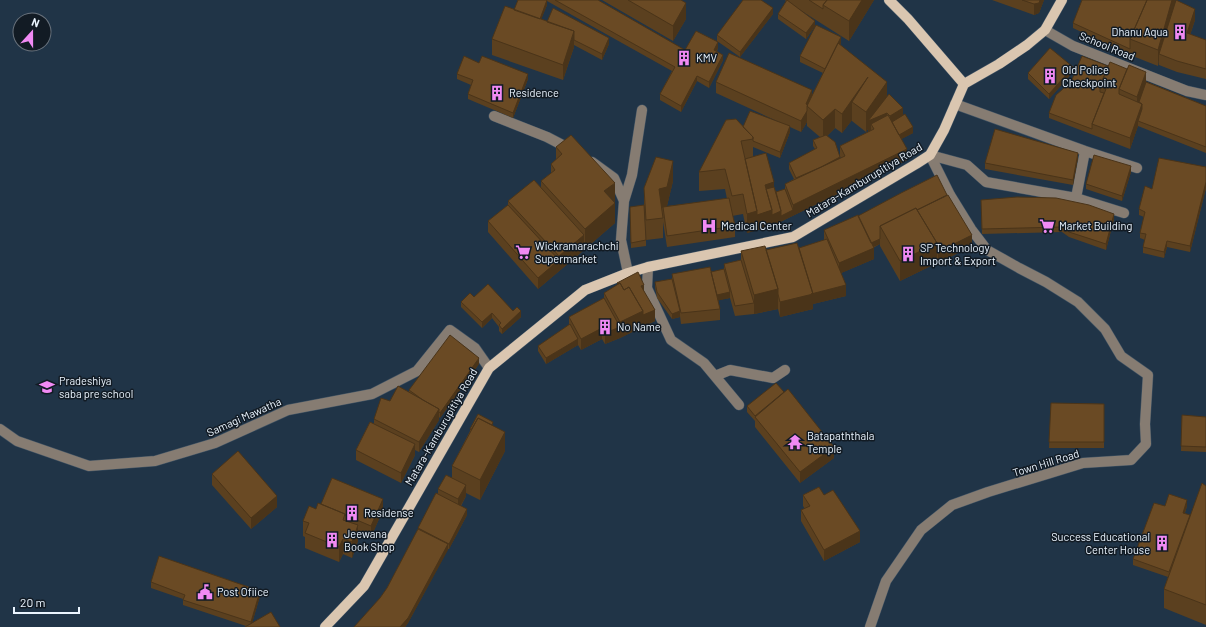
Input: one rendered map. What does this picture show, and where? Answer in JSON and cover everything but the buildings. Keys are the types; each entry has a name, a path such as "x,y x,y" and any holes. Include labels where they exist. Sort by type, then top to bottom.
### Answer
{"main road":[{"path":"889,0 964,84 1027,46 1045,30 1062,0"},
{"name":"Matara-Kamburupitiya Road","path":"325,627 364,586 489,368 585,290 628,273 648,267 794,236 916,164 930,155 944,130 964,84"}],"street":[{"name":"School Road","path":"1045,30 1073,46 1187,91 1206,95"},
{"path":"955,104 1085,151 1137,168"},
{"path":"628,273 621,240 624,201 632,175 642,110"},
{"path":"494,116 547,137 581,154 614,178 624,201"},
{"path":"1076,198 1085,151"},
{"path":"930,155 967,165 986,182 1076,198 1124,213"},
{"name":"Town Hill Road","path":"870,627 886,582 921,530 952,505 988,492 1083,463 1131,460 1146,444 1145,424 1148,375 1121,356 1105,329 1078,302 1046,282 987,250 950,195 930,155"},
{"path":"648,267 646,288 671,340 704,363 739,405"},
{"name":"Samagi Mawatha","path":"0,429 17,441 89,466 155,461 215,443 288,410 372,394 417,371 450,330 475,348 489,368"},
{"path":"715,376 730,370 773,378 785,370"}],"place":[{"name":"Dhanu Aqua","path":"1180,32"},
{"name":"KMV","path":"684,58"},
{"name":"Old Police Checkpoint","path":"1050,76"},
{"name":"Residence","path":"497,93"},
{"name":"Medical Center","path":"709,226"},
{"name":"Market Building","path":"1047,226"},
{"name":"Wickramarachchi Supermarket","path":"523,252"},
{"name":"SP Technology Import & Export","path":"908,254"},
{"name":"No Name","path":"605,327"},
{"name":"Pradeshiya saba pre school","path":"47,387"},
{"name":"Batapaththala Temple","path":"795,442"},
{"name":"Residense","path":"352,513"},
{"name":"Jeewana Book Shop","path":"332,540"},
{"name":"Success Educational Center House","path":"1162,543"},
{"name":"Post Ofiice","path":"205,592"}]}
